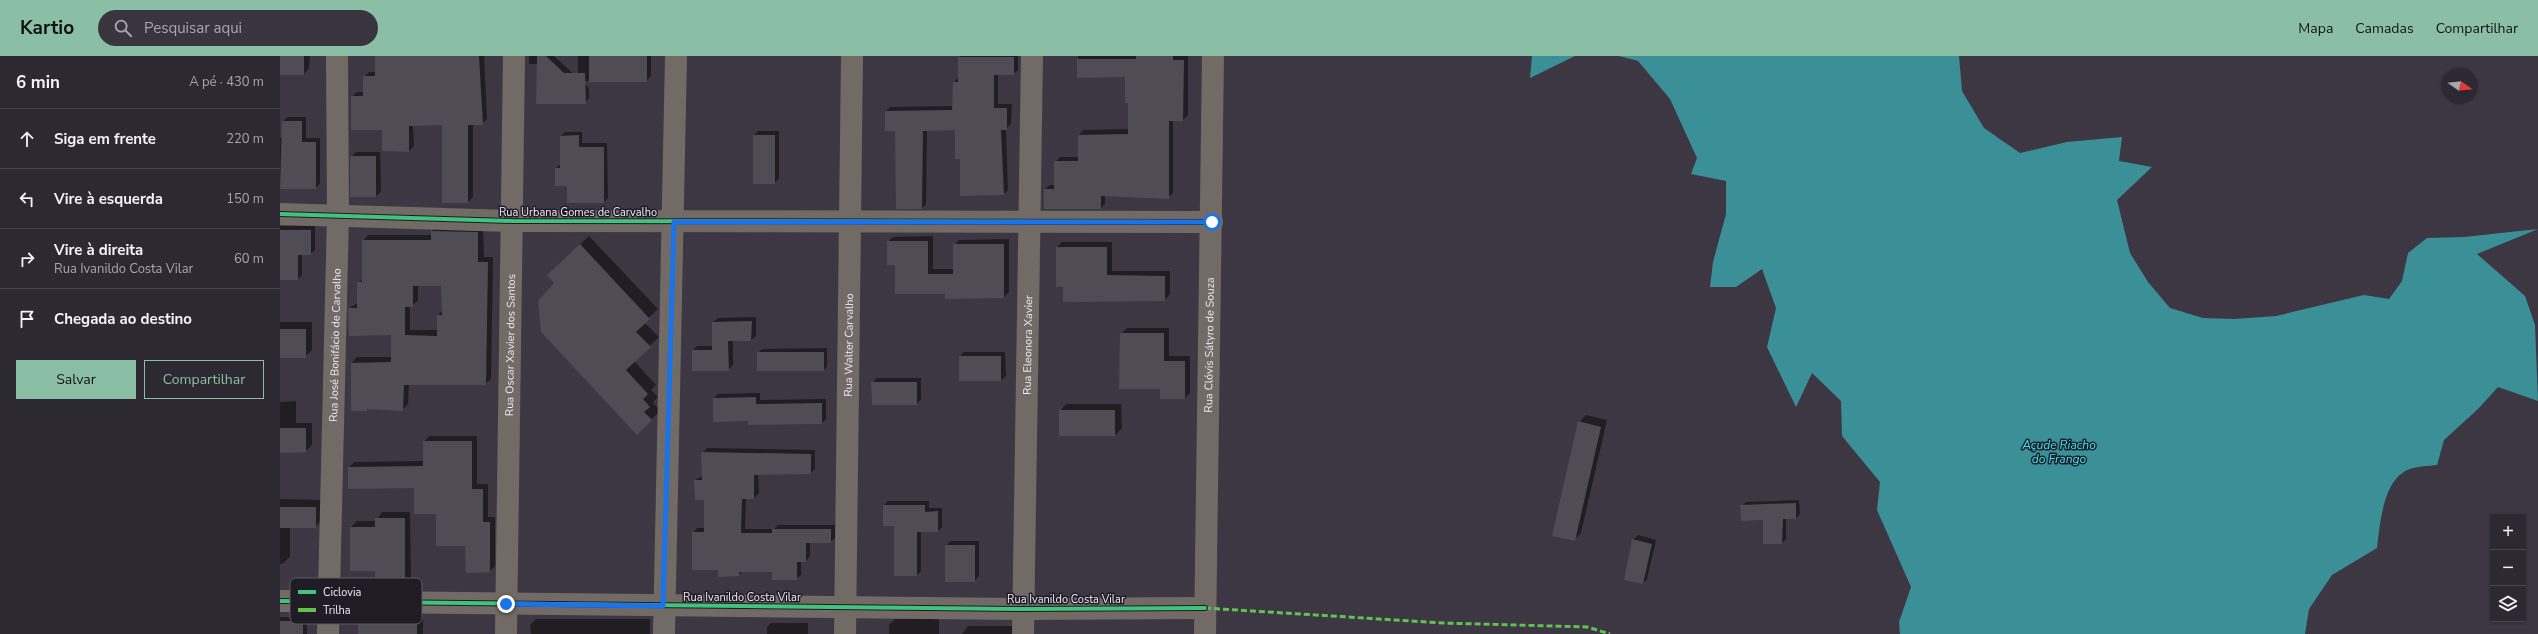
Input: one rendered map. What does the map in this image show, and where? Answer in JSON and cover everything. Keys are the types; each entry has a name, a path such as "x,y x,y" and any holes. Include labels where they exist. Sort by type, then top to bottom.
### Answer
{"street":[{"name":"Rua José Bonifácio de Carvalho","path":"329,578 338,215 337,56"},
{"name":"Rua Oscar Xavier dos Santos","path":"506,634 513,221 514,56"},
{"path":"664,634 663,606 674,222 676,56"},
{"name":"Rua Walter Carvalho","path":"845,634 852,56"},
{"name":"Rua Eleonora Xavier","path":"1023,634 1032,56"},
{"name":"Rua Clóvis Sátyro de Souza","path":"1205,634 1212,222 1213,56"},
{"name":"Rua Urbana Gomes de Carvalho","path":"280,214 513,221 674,222 850,220 1030,223 1212,222"},
{"name":"Rua Ivanildo Costa Vilar","path":"280,601 290,601"},
{"name":"Rua Ivanildo Costa Vilar","path":"422,602 1023,609 1205,608"}],"water":[{"path":"1532,56 1575,56 1530,78"},
{"name":"Açude Riacho do Frango","path":"1619,56 1959,56 1962,91 1984,128 2020,153 2067,142 2122,137 2119,161 2152,167 2117,200 2130,253 2148,282 2170,308 2203,318 2234,319 2276,316 2364,295 2389,299 2402,281 2408,253 2427,238 2464,237 2538,229 2477,254 2525,296 2535,325 2538,401 2498,387 2478,409 2444,440 2437,465 2413,468 2401,474 2388,492 2384,503 2377,548 2332,575 2309,609 2305,634 1900,634 1899,622 1911,587 1877,510 1880,482 1842,436 1841,401 1812,373 1796,407 1767,347 1776,308 1762,269 1736,287 1710,287 1713,262 1726,214 1726,181 1691,174 1697,158 1670,99 1638,61"}],"building":[{"path":"280,56 304,56 304,75 280,75"},
{"path":"375,56 479,56 483,125 468,125 468,203 442,203 442,125 409,126 409,152 382,151 382,130 351,130 351,96 363,96 363,76 375,76"},
{"path":"537,56 546,56 564,73 585,73 586,104 536,104"},
{"path":"589,56 647,56 647,82 589,82"},
{"path":"1136,56 1173,56 1173,60 1184,60 1183,121 1169,121 1169,199 1101,196 1101,209 1044,209 1044,189 1054,189 1054,161 1078,161 1078,135 1128,134 1128,103 1125,103 1125,77 1077,78 1077,59 1136,59"},
{"path":"958,57 1014,57 1014,75 994,75 994,108 1007,108 1007,130 1001,130 1004,195 960,196 960,159 955,159 955,130 923,131 922,209 896,209 895,131 885,131 885,111 952,110 953,82 958,82"},
{"path":"282,121 302,121 302,142 316,142 316,189 280,189"},
{"path":"579,135 579,147 604,147 604,203 567,203 567,186 555,186 555,168 560,168 560,136"},
{"path":"753,135 775,135 775,184 753,184"},
{"path":"350,156 376,156 376,197 350,197"},
{"path":"280,230 311,230 311,255 298,255 298,280 280,280"},
{"path":"431,231 478,232 478,262 488,262 486,385 404,385 403,411 367,409 367,411 351,411 351,363 391,362 391,335 349,336 348,308 357,308 357,282 362,282 362,240 431,240","holes":["413,286 441,286 442,315 437,315 437,336 405,335 405,307 413,307"]},
{"path":"887,241 928,241 928,274 953,274 953,244 1004,244 1004,298 945,299 945,294 895,294 895,265 887,265"},
{"path":"580,244 650,319 636,332 651,347 626,370 648,394 643,399 650,407 644,412 652,420 637,435 541,332 538,301 554,283 547,275"},
{"path":"1056,247 1107,247 1107,275 1165,276 1165,301 1063,302 1063,287 1056,287"},
{"path":"752,321 751,341 728,341 729,371 692,371 692,350 712,350 712,322"},
{"path":"280,329 306,329 306,358 280,358"},
{"path":"1120,333 1164,333 1164,361 1185,361 1185,399 1160,399 1160,389 1119,389"},
{"path":"757,352 824,352 824,371 757,371"},
{"path":"959,356 1001,356 1001,381 959,381"},
{"path":"871,382 917,382 917,405 872,405"},
{"path":"756,397 756,404 822,403 822,424 748,425 748,421 713,422 713,398"},
{"path":"1059,410 1115,410 1115,436 1059,436"},
{"path":"1578,421 1601,427 1575,541 1552,536"},
{"path":"280,428 306,428 306,452 280,453"},
{"path":"423,441 472,441 472,489 483,489 483,522 490,522 490,572 466,573 465,546 436,546 436,514 414,514 414,488 348,489 348,467 423,466"},
{"path":"701,452 811,454 811,474 754,475 754,499 742,499 741,533 772,533 772,529 831,529 831,543 806,543 806,562 797,562 797,580 772,580 772,572 739,572 739,576 718,577 718,570 692,570 692,532 704,532 704,500 695,500 694,480 702,480"},
{"path":"1796,503 1796,519 1783,519 1782,544 1763,544 1763,520 1741,521 1740,505"},
{"path":"883,505 925,505 925,512 938,511 938,532 917,532 917,576 894,576 894,526 883,526"},
{"path":"280,507 316,507 316,528 280,528"},
{"path":"375,518 405,518 405,578 375,578 375,571 350,571 350,527 375,527"},
{"path":"1632,539 1652,544 1643,584 1624,580"},
{"path":"945,545 975,545 975,582 945,582"},
{"path":"280,621 290,621 290,624 303,624 303,634 280,634"},
{"path":"358,624 417,624 417,634 358,634"}],"marked path":[{"path":"1205,608 1443,623 1587,627 1610,634"}],"cycle path":[{"path":"280,214 513,221 1212,222"},
{"path":"280,601 290,601"},
{"path":"422,603 1023,609 1205,608"}],"route":[{"path":"506,604 663,606 674,222 850,220 1030,223 1212,222"}]}
